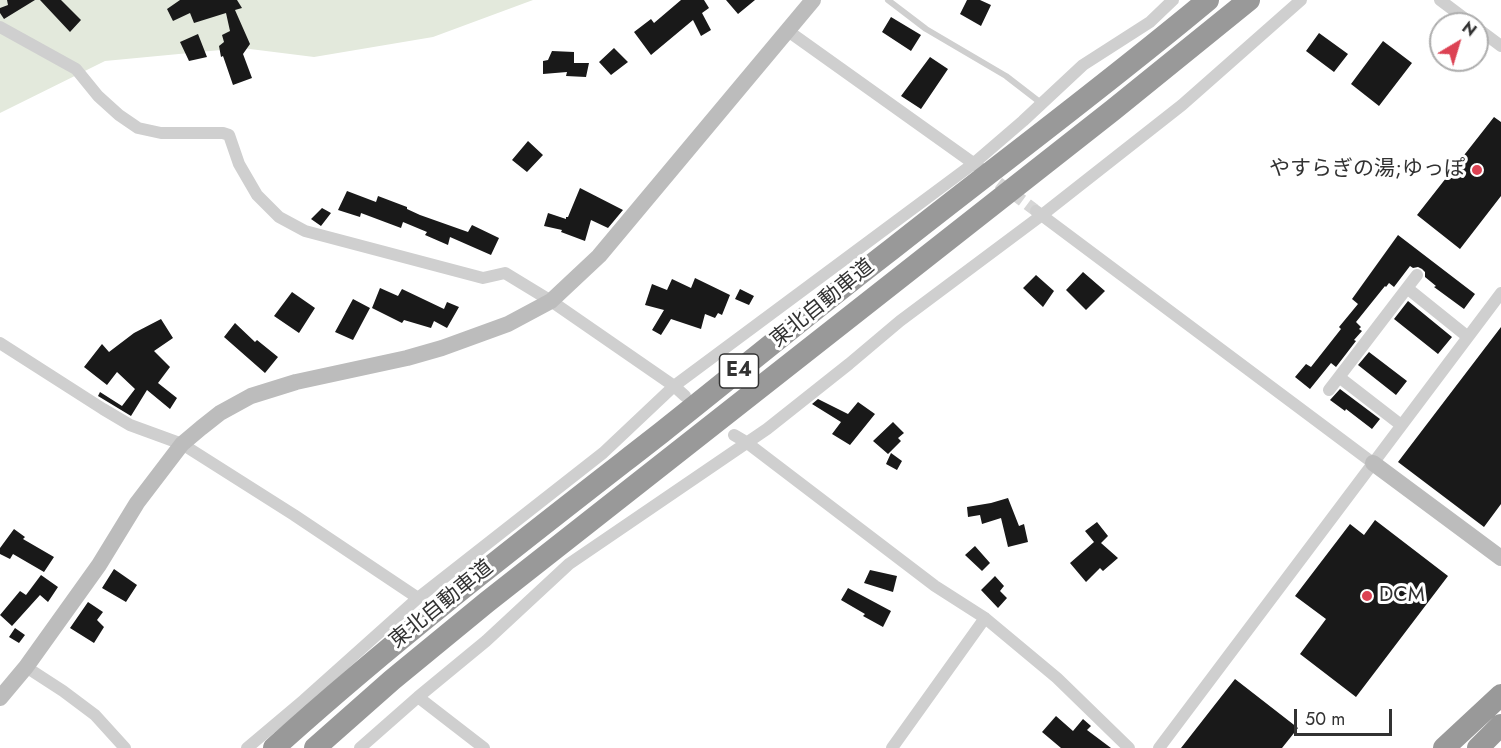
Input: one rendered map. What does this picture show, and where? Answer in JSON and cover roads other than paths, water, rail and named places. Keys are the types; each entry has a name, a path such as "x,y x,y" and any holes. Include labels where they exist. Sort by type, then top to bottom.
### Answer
{"highway":[{"name":"東北自動車道","path":"274,748 409,631 523,539 1156,44 1208,0"},
{"name":"東北自動車道","path":"315,748 392,680 487,602 1104,118 1249,0"},
{"path":"1444,748 1501,695"},
{"path":"1478,748 1501,725"}],"street":[{"path":"0,698 26,667 99,565 137,503 182,444 220,413 251,396 296,382 407,358 442,348 508,324 551,302 599,256 813,0"},
{"path":"247,748 418,598 603,453 674,386 977,167 1083,65 1150,22 1173,0"},
{"path":"360,748 486,641 569,564 767,429 1039,212 1182,105 1301,0"},
{"path":"1440,0 1456,12"},
{"path":"0,27 76,69 98,96 138,128 161,133 229,135 239,164 257,195 279,217 305,231 483,278 505,273 674,386 685,396"},
{"path":"788,31 977,167"},
{"path":"1039,212 1501,558"},
{"path":"1329,390 1417,275"},
{"path":"1407,288 1468,337"},
{"path":"1159,748 1501,293"},
{"path":"0,343 130,425 182,444 418,598"},
{"path":"1339,377 1401,425"},
{"path":"734,435 936,586 985,618 1057,678 1129,748"},
{"path":"892,748 985,618"},
{"path":"26,667 95,715 125,748"},
{"path":"418,697 484,748"}],"lane":[{"path":"888,0 926,29 1006,76 1041,103"}],"tunnel":[{"path":"984,172 1035,210"}],"place":[{"name":"やすらぎの湯;ゆっぽ","path":"1477,170"},
{"name":"DCM","path":"1367,596"}]}
